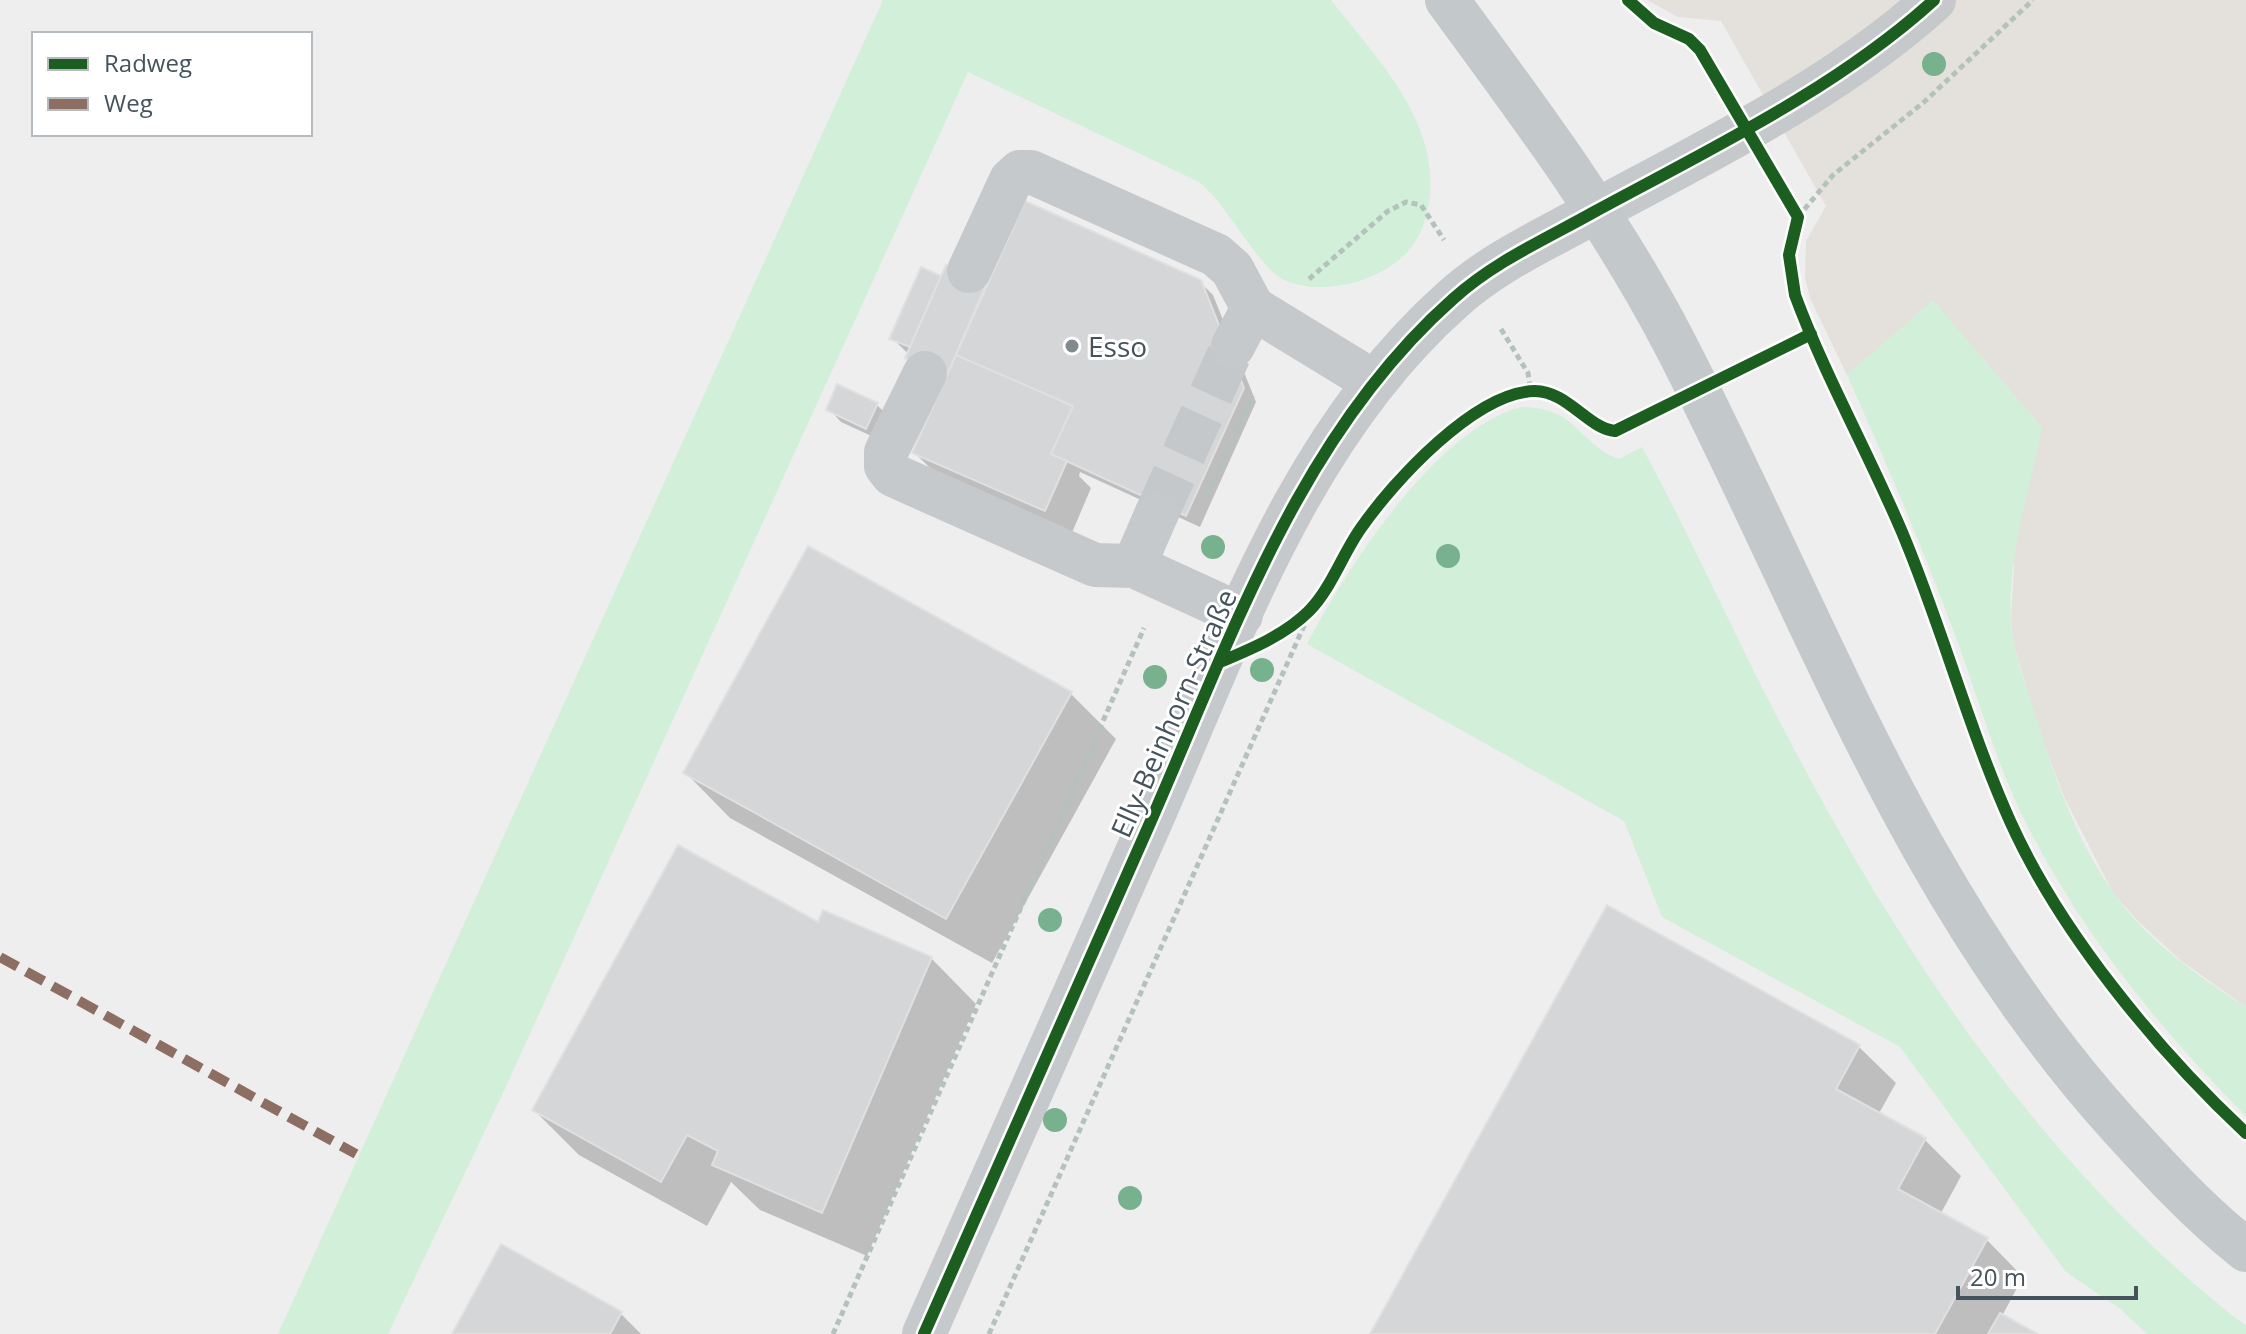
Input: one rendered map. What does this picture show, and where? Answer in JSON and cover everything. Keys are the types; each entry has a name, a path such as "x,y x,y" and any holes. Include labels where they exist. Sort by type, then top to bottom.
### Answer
{"main road":[{"path":"1447,0 1596,211 1674,343 1834,680 1947,893 2001,977 2063,1061 2183,1193 2246,1250"}],"street":[{"name":"Elly-Beinhorn-Straße","path":"924,1334 1241,615 1319,460 1374,382 1429,320 1472,282 1506,259 1842,70 1934,0"},
{"path":"969,271 1011,180 1020,172 1031,172 1216,255 1232,269 1243,327 1374,382"},
{"path":"925,373 886,452 888,470 1095,565 1134,566 1241,615"},
{"path":"1134,566 1156,515"}],"path":[{"path":"1798,217 1833,175 1924,102 2033,0"},
{"path":"989,1334 1318,598"},
{"path":"1220,662 1267,641 1311,610"}],"shaded area":[{"path":"1647,0 2246,0 2246,1007 2180,960 2113,893 2065,799 2043,742 2013,642 2014,567 1933,301 1847,375 1810,298 1805,278 1806,241 1826,206 1721,21 1678,17"}],"green space":[{"path":"883,0 1331,0 1388,72 1418,125 1427,153 1431,182 1421,231 1402,258 1363,280 1324,287 1286,281 1266,265 1199,182 968,72 503,1093 388,1334 278,1334"},
{"path":"1933,300 2042,427 2012,572 2011,620 2020,667 2058,783 2077,829 2113,892 2141,926 2174,956 2246,1007 2246,1116 2185,1051 2127,982 2075,908 2030,831 1997,756 1927,563 1847,375"},
{"path":"1521,407 1555,413 1594,445 1619,459 1642,447 1765,693 1828,811 1927,974 1982,1052 2041,1127 2105,1199 2173,1265 2246,1326 2246,1334 2147,1334 2119,1308 2066,1272 1900,1047 1662,917 1624,821 1307,644 1345,578 1426,472 1457,443 1489,421"}],"building":[{"path":"1025,201 1201,280 1244,388 1186,516 1051,454 1073,406 956,355"},
{"path":"946,265 986,285 946,377 905,358"},
{"path":"921,267 941,276 910,347 889,339"},
{"path":"956,355 1073,406 1051,454 1067,461 1045,511 912,453"},
{"path":"837,384 878,403 866,429 826,410"},
{"path":"808,546 1072,692 946,919 683,773"},
{"path":"678,845 818,922 823,910 932,957 822,1213 712,1165 718,1151 687,1135 661,1182 532,1110"},
{"path":"1607,905 1860,1045 1836,1089 1926,1138 1898,1189 1988,1238 1935,1334 1370,1334"},
{"path":"501,1244 622,1312 610,1334 452,1334"},
{"path":"2000,1313 2038,1334 1988,1334"}],"tunnel":[{"path":"1156,515 1233,346"}],"marked path":[{"path":"0,957 356,1154"}],"cycle path":[{"path":"1628,0 1654,23 1689,39 1700,50 1798,217 1789,255 1795,295 1902,532 1995,785 2031,863 2055,905 2113,988 2179,1065 2246,1133"},
{"path":"924,1334 1241,612 1311,476 1352,412 1399,353 1469,285 1539,241 1727,141 1814,90 1856,62 1934,0"},
{"path":"1220,662 1300,620 1324,592 1361,528 1393,487 1438,443 1487,406 1512,395 1535,391 1547,393 1568,403 1596,424 1615,431 1811,334"}],"place":[{"name":"Esso","path":"1072,346"}]}
